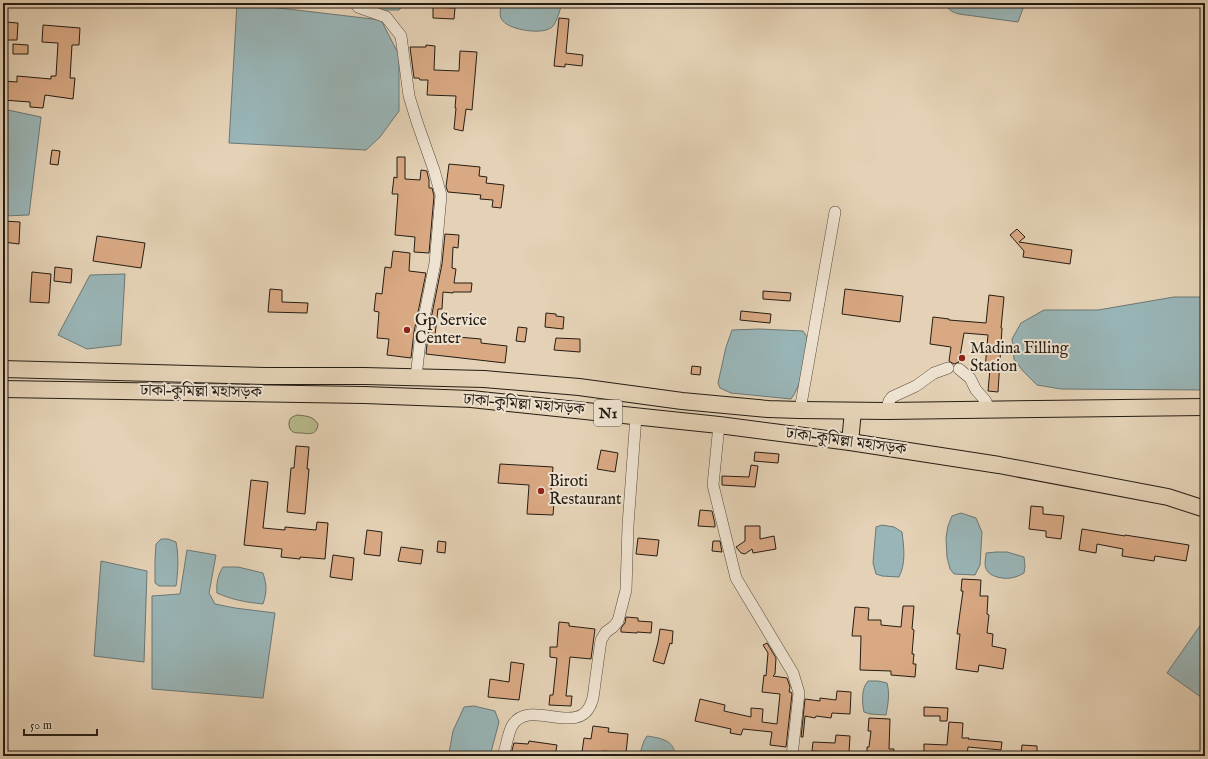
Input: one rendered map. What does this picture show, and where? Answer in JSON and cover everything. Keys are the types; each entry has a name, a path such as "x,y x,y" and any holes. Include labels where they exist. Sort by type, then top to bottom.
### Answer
{"highway":[{"name":"ঢাকা–কুমিল্লা মহাসড়ক","path":"3,369 266,376 364,376 484,379 571,386 768,409 886,411 1205,407"},
{"path":"266,376 267,393"},
{"name":"ঢাকা–কুমিল্লা মহাসড়ক","path":"3,389 364,395 471,399 719,425 850,442 999,465 1168,497 1205,509"},
{"path":"850,442 853,411"}],"street":[{"path":"355,3 358,7 386,17 401,36 409,96 441,195 435,263 421,334 416,377"},
{"path":"800,410 835,212"},
{"path":"886,411 892,397 916,386 934,373 953,369 970,378 976,390 985,400 990,410"},
{"path":"503,756 512,726 521,717 533,714 565,719 577,718 586,711 592,702 601,640 606,632 618,621 626,590 628,525 636,416"},
{"path":"719,425 714,485 736,578 793,673 799,693 792,756"}],"green space":[{"path":"297,415 314,419 318,424 315,432 297,433 291,431 289,421 292,417"}],"water":[{"path":"237,3 381,20 399,55 399,111 380,137 366,150 229,143"},
{"path":"363,3 406,3 399,10 381,10"},
{"path":"501,3 562,3 553,26 543,31 528,31 513,27 501,19"},
{"path":"945,3 1025,3 1018,22 959,14 950,10"},
{"path":"3,109 41,117 29,215 3,216"},
{"path":"125,274 121,345 87,349 58,335 90,275"},
{"path":"1174,297 1205,297 1205,390 1061,389 1037,385 1023,371 1014,359 1012,339 1021,323 1044,310 1098,310"},
{"path":"759,329 803,331 807,337 801,378 791,399 731,393 720,388 718,383 726,347 732,330"},
{"path":"961,513 976,518 982,532 980,565 975,575 954,574 950,569 947,557 946,538 948,526 952,516"},
{"path":"882,525 894,527 902,532 904,561 899,577 882,576 876,574 873,563 876,527"},
{"path":"161,539 168,539 176,542 178,564 176,586 159,586 155,583 156,544"},
{"path":"187,550 216,555 209,593 215,604 275,613 263,698 152,689 152,596 180,594"},
{"path":"1007,552 1024,557 1024,573 1015,577 999,578 988,572 985,567 986,553"},
{"path":"101,561 147,571 144,662 94,656"},
{"path":"223,567 238,567 263,573 266,588 263,604 239,600 217,593 218,579"},
{"path":"1204,620 1205,621 1205,700 1167,673"},
{"path":"868,681 887,683 889,695 886,715 864,712 863,692"},
{"path":"474,706 495,711 499,722 490,756 455,756 449,753 453,731 464,707"},
{"path":"647,736 662,739 670,743 675,756 639,756"}],"building":[{"path":"433,7 455,8 454,19 433,18"},
{"path":"559,18 569,19 566,53 583,55 582,66 565,64 565,67 554,66"},
{"path":"6,22 18,23 17,40 5,40"},
{"path":"43,25 80,28 79,45 72,45 70,78 75,78 73,99 45,95 43,108 30,107 30,102 3,100 3,81 17,82 17,76 51,79 51,76 56,76 58,43 42,42"},
{"path":"13,44 28,45 28,54 13,54"},
{"path":"426,45 435,46 434,70 459,71 460,51 477,52 472,110 466,109 463,131 454,129 456,96 427,95 428,80 414,78 410,47 426,47"},
{"path":"52,150 60,151 58,165 50,164"},
{"path":"397,157 405,157 405,179 420,180 421,170 427,171 429,188 432,188 434,196 429,253 414,252 415,237 395,235 398,194 392,194 394,177 397,178"},
{"path":"449,164 480,167 479,176 487,177 486,183 504,185 501,208 492,207 493,200 480,199 481,195 448,192 446,187"},
{"path":"4,221 20,222 19,244 3,242"},
{"path":"1017,229 1025,237 1019,242 1072,250 1070,264 1023,257 1024,251 1010,235"},
{"path":"445,234 459,235 458,248 453,247 452,268 456,269 454,283 472,283 471,292 443,292 442,309 438,309 435,335 481,339 481,343 507,346 505,363 426,354 428,334 442,264"},
{"path":"97,236 145,243 141,268 93,261"},
{"path":"393,251 410,253 409,271 426,273 414,332 411,358 387,355 389,339 377,338 379,312 374,311 376,293 382,294 385,267 391,268"},
{"path":"55,267 72,269 71,283 54,281"},
{"path":"32,272 51,274 49,303 30,302"},
{"path":"270,289 282,290 282,302 308,303 307,313 268,312"},
{"path":"845,289 903,296 900,322 842,314"},
{"path":"763,291 791,293 790,301 763,299"},
{"path":"989,295 1004,297 998,392 988,391 990,369 985,369 988,335 964,333 959,362 954,364 949,361 951,347 930,344 933,317 986,323"},
{"path":"741,311 771,314 770,323 740,320"},
{"path":"546,313 564,317 563,329 545,327"},
{"path":"518,327 527,328 525,342 516,341"},
{"path":"556,338 580,339 580,352 554,350"},
{"path":"692,366 701,367 700,375 691,374"},
{"path":"296,446 309,447 307,469 309,469 305,514 287,512 291,468 294,468"},
{"path":"601,450 618,453 615,472 597,469"},
{"path":"755,452 779,454 778,463 754,461"},
{"path":"500,464 553,467 550,503 554,503 553,515 527,514 529,485 498,483"},
{"path":"751,465 758,466 755,487 722,485 722,476 749,477"},
{"path":"251,480 268,482 263,528 285,530 285,527 316,530 317,522 328,523 325,559 281,557 282,549 244,545"},
{"path":"1031,506 1043,507 1043,514 1064,516 1061,539 1046,537 1046,531 1029,529"},
{"path":"700,510 712,511 715,527 698,526"},
{"path":"745,526 760,526 760,539 774,536 776,549 753,553 752,549 745,554 741,553 736,547 745,541"},
{"path":"1082,529 1189,545 1186,561 1155,556 1154,561 1122,556 1123,549 1097,544 1096,553 1079,550"},
{"path":"367,530 382,532 380,556 364,554"},
{"path":"638,538 659,540 657,556 636,554"},
{"path":"438,541 446,542 445,553 437,552"},
{"path":"713,541 720,541 722,552 712,551"},
{"path":"401,547 423,550 421,564 398,561"},
{"path":"333,555 354,558 352,580 330,577"},
{"path":"962,579 981,580 980,596 988,596 987,614 989,615 987,633 993,634 992,646 1006,649 1003,669 979,665 978,672 956,669 960,634 957,634 963,591 961,591"},
{"path":"903,606 914,606 912,654 914,654 913,664 916,664 915,677 891,675 891,671 860,670 861,636 852,636 855,607 869,608 868,620 881,620 881,625 901,627"},
{"path":"626,617 638,618 638,621 652,622 651,633 621,632 621,628 625,623"},
{"path":"559,622 569,623 569,626 595,629 591,659 570,657 566,696 572,696 571,706 549,705 550,695 553,695 557,658 550,657 550,647 557,647"},
{"path":"660,629 673,631 672,644 670,643 664,664 653,661"},
{"path":"767,643 776,658 775,674 773,676 787,678 790,687 789,692 792,694 786,747 770,745 772,732 743,729 741,735 730,733 731,729 695,721 700,699 725,705 724,711 751,717 751,708 763,709 762,722 777,724 780,694 762,692 764,675 766,676 768,653 763,645"},
{"path":"511,662 524,664 519,700 488,697 490,679 509,682"},
{"path":"837,691 851,692 850,714 832,713 831,718 816,716 815,718 805,716 803,737 801,737 805,699 820,701 820,698 836,700"},
{"path":"924,707 948,708 947,721 940,721 940,716 924,716"},
{"path":"869,718 890,719 889,749 894,749 893,756 867,754 871,731 868,731"},
{"path":"949,722 963,723 962,738 1002,742 1001,750 968,747 967,756 924,754 924,744 947,745"},
{"path":"593,726 609,728 608,732 628,734 626,753 603,751 602,754 582,752 584,738 591,739"},
{"path":"836,735 850,736 849,753 812,751 813,742 835,743"},
{"path":"529,741 557,745 555,756 527,756 511,754 514,743 528,744"},
{"path":"1022,745 1037,746 1037,756 1021,756"}],"place":[{"name":"Gp Service Center","path":"407,330"},
{"name":"Madina Filling Station","path":"962,358"},
{"name":"Biroti Restaurant","path":"541,491"}]}
